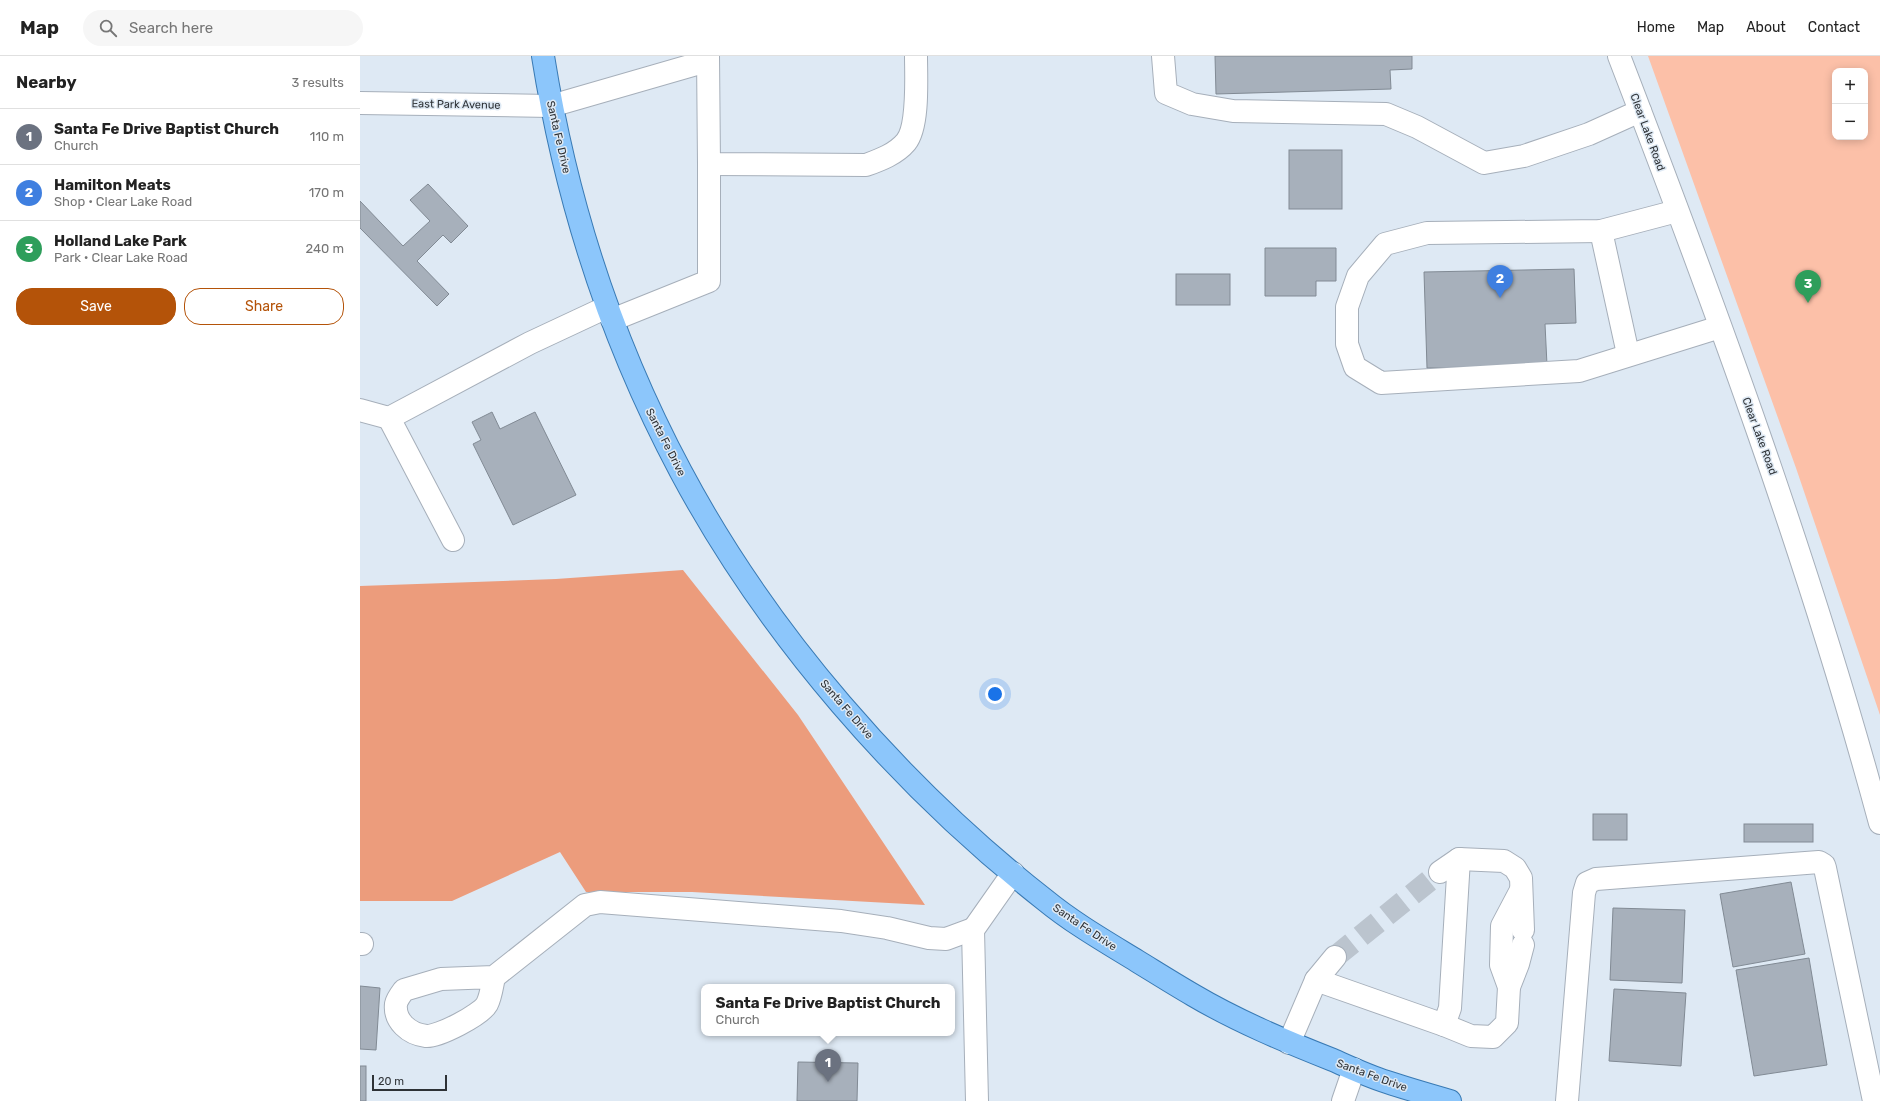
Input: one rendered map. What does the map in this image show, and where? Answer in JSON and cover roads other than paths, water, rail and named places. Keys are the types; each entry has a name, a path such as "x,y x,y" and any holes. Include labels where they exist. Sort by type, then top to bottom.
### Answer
{"main road":[{"name":"Santa Fe Drive","path":"543,56 551,106 576,207 610,313 646,400 681,473 723,544 763,603 833,696 964,831 1047,902 1127,955 1194,996 1289,1042 1385,1082 1450,1101"}],"street":[{"path":"709,164 866,165 886,158 907,141 916,116 916,56"},
{"path":"1163,56 1166,93 1192,104 1233,111 1386,114 1417,127 1484,162 1524,156 1589,134 1640,111"},
{"name":"Clear Lake Road","path":"1619,56 1774,475 1863,760 1880,823"},
{"name":"East Park Avenue","path":"360,103 551,106 707,59"},
{"path":"360,410 389,418 530,343 610,313 709,281 707,59"},
{"path":"1677,211 1601,231 1427,233 1385,244 1358,276 1347,307 1347,344 1355,367 1381,382 1579,371 1628,354 1720,327"},
{"path":"1601,231 1628,354"},
{"path":"389,418 453,540"},
{"path":"1444,1025 1450,1008 1459,859"},
{"path":"1316,980 1471,1036 1493,1037 1507,1023 1509,987 1518,964 1523,937 1521,878 1515,868 1504,861 1459,859 1440,872"},
{"path":"1567,1101 1584,893 1587,883 1596,879 1821,863 1825,868 1874,1076 1874,1101"},
{"path":"494,977 586,905 600,902 841,921 887,928 930,938 946,939 973,929 1013,874"},
{"path":"1509,987 1501,965 1502,926 1521,890"},
{"path":"973,929 977,1101"},
{"path":"1289,1042 1316,980 1335,957"},
{"path":"1343,1101 1354,1069"}],"tunnel":[{"path":"1335,957 1440,872"}],"place":[{"name":"Hamilton Meats","path":"1500,298"},
{"name":"Holland Lake Park","path":"1808,303"},
{"name":"Santa Fe Drive Baptist Church","path":"828,1082"}]}
